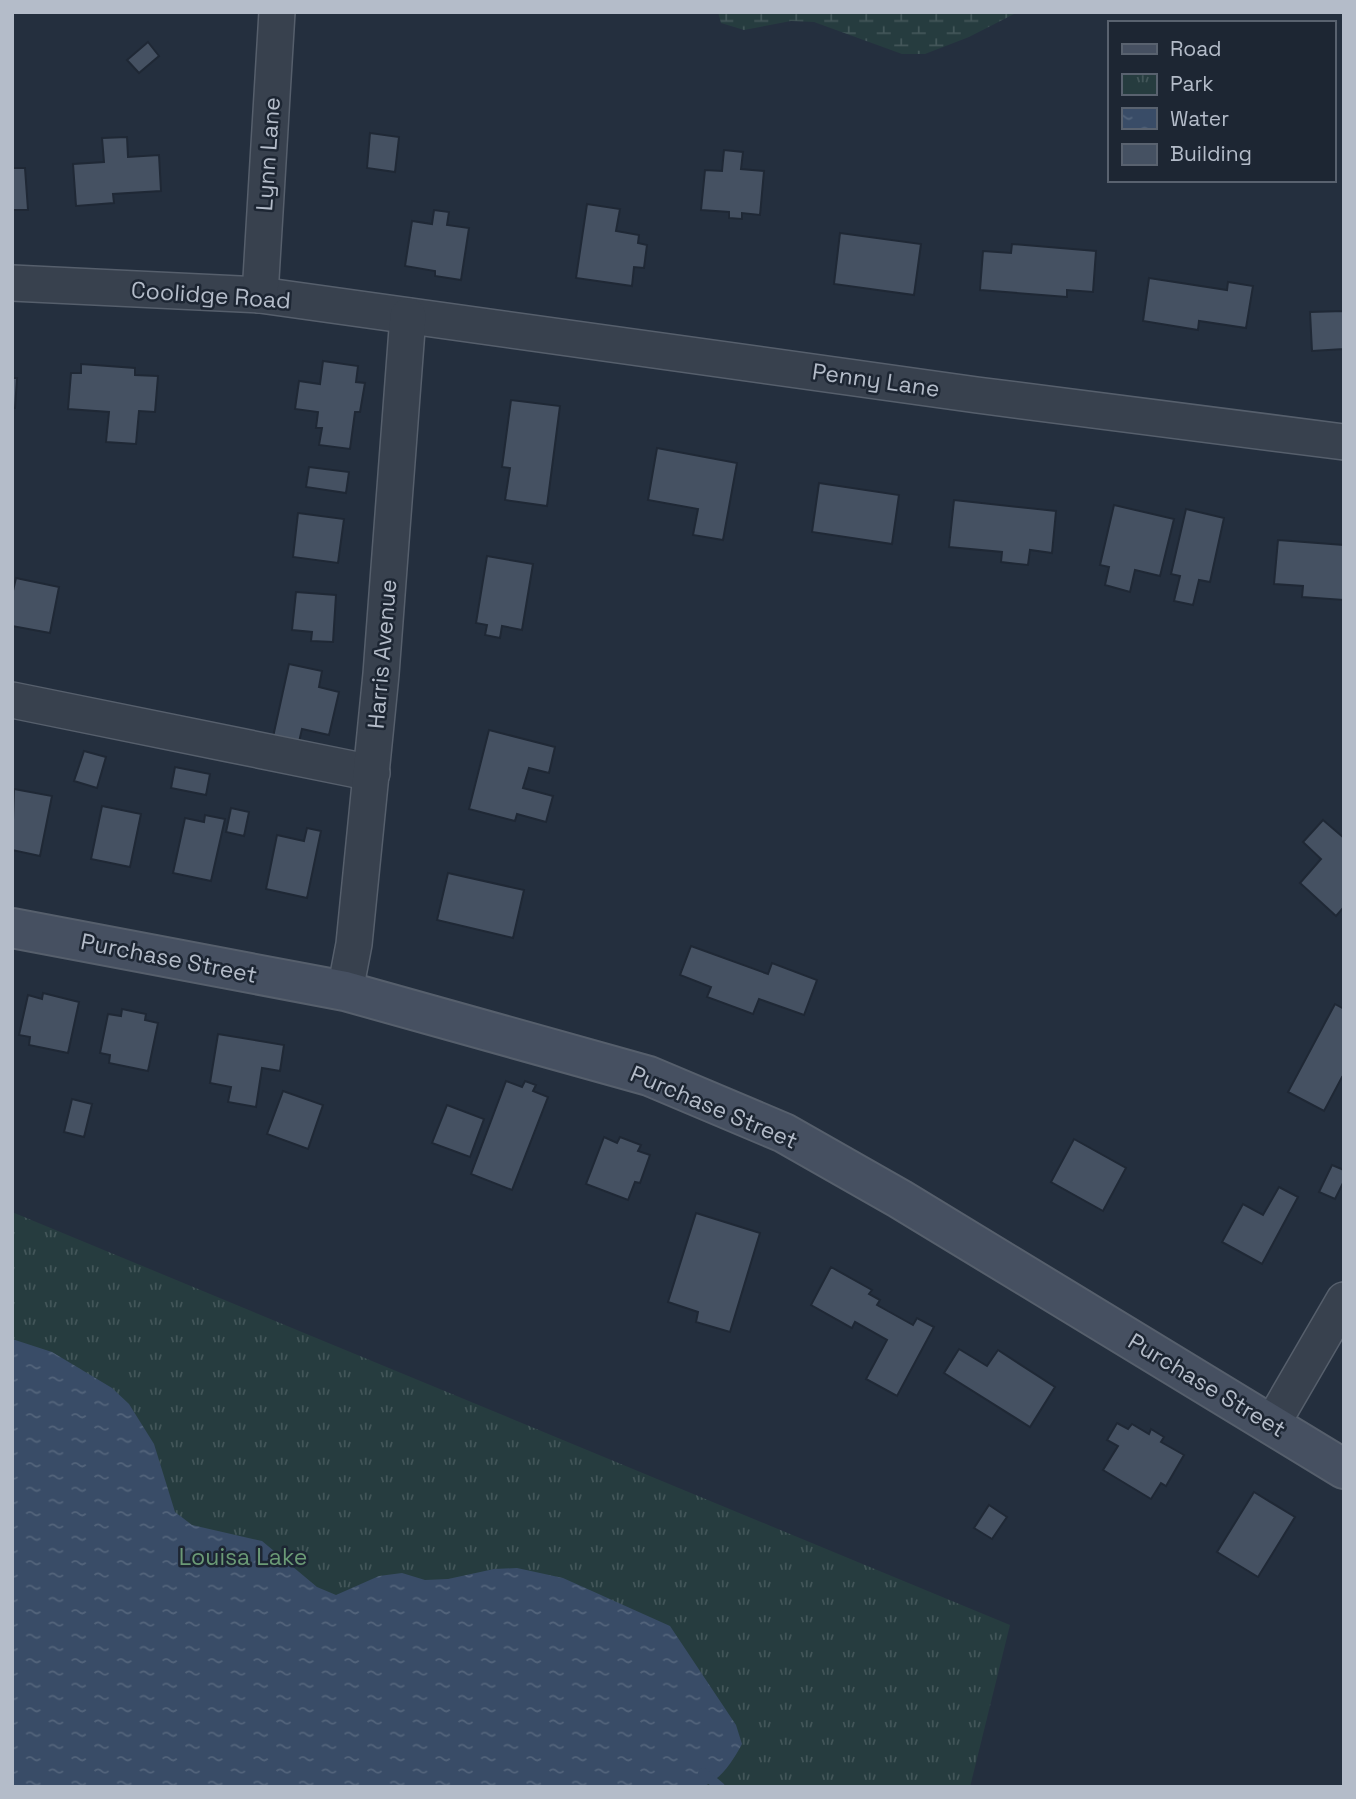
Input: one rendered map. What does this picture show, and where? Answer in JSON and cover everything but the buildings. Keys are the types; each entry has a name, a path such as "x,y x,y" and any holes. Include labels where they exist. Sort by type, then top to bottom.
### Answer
{"main road":[{"name":"Purchase Street","path":"12,928 345,991 649,1076 784,1133 900,1199 1344,1469"}],"street":[{"name":"Lynn Lane","path":"260,295 277,12"},
{"name":"Coolidge Road","path":"12,283 260,295 408,316"},
{"name":"Penny Lane","path":"408,316 977,395 1344,442"},
{"name":"Harris Avenue","path":"345,991 354,944 372,773 408,316"},
{"path":"12,700 372,773"},
{"path":"1272,1424 1344,1300"}],"green space":[{"path":"718,12 1018,12 969,37 925,54 902,54 814,22 791,21 744,30 721,23"},
{"name":"Louisa Lake","path":"12,1212 1010,1625 970,1787 12,1787"}],"water":[{"name":"Louisa Lake","path":"12,1339 52,1352 112,1388 129,1404 154,1444 175,1512 192,1525 262,1541 317,1587 336,1595 379,1576 402,1573 425,1580 448,1579 494,1569 517,1568 563,1578 670,1626 736,1725 742,1744 721,1775 702,1787 12,1787"}],"waterway":[{"path":"703,1773 720,1787"}]}
